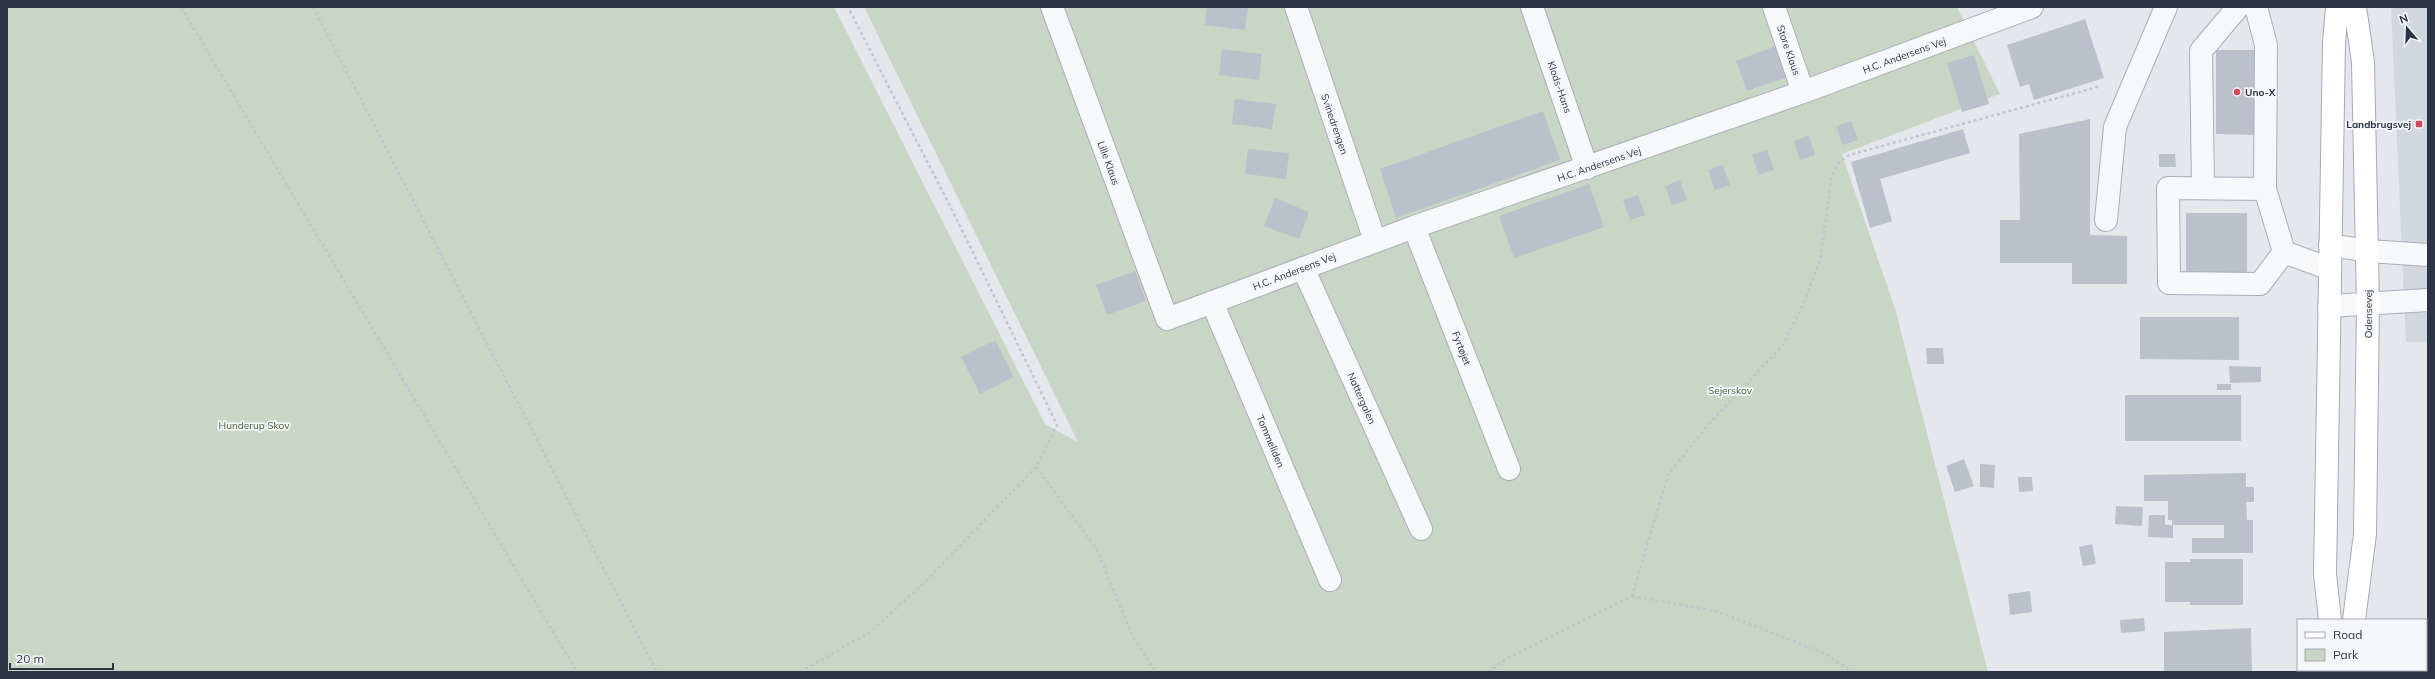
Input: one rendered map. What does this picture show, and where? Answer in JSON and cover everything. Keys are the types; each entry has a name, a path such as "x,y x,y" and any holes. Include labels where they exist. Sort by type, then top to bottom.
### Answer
{"main road":[{"path":"2330,619 2325,574 2334,43 2337,7"},
{"name":"Odensevej","path":"2354,619 2365,534 2368,304 2363,62 2355,7"}],"street":[{"name":"Lille Klaus","path":"1052,7 1166,319"},
{"name":"Svinedrengen","path":"1296,7 1375,241"},
{"name":"Klods-Hans","path":"1532,7 1587,168"},
{"name":"Store Klaus","path":"1774,7 1803,92"},
{"name":"H.C. Andersens Vej","path":"1166,319 1375,241 1803,92 2032,7"},
{"path":"2106,220 2115,127 2166,7"},
{"path":"2203,188 2201,51 2238,7"},
{"path":"2256,7 2266,45 2265,189 2284,252"},
{"path":"2265,189 2168,188 2169,283 2260,284 2284,252"},
{"name":"Fyrtøjet","path":"1414,227 1509,469"},
{"path":"2330,245 2368,251 2428,255"},
{"path":"2284,252 2330,269"},
{"name":"Nattergalen","path":"1303,268 1421,529"},
{"path":"2329,306 2428,300"},
{"name":"Tommeliden","path":"1212,302 1330,580"}],"path":[{"path":"181,7 577,672"},
{"path":"313,7 657,672"},
{"path":"800,672 870,632 926,582 1036,467 1057,425 957,220 848,7"},
{"path":"1632,596 1668,475 1708,426 1783,345 1804,303 1820,260 1832,175 1838,163 1849,155 2103,86"},
{"path":"1036,467 1096,548 1133,637 1156,672"},
{"path":"1488,672 1506,659 1632,596 1716,611 1826,654 1852,672"}],"shaded area":[{"path":"2391,7 2428,7 2428,342 2406,342"}],"green space":[{"path":"7,7 834,7 1045,424 1078,442 864,7 1957,7 2000,94 1842,154 1896,312 1988,672 7,672"}],"building":[{"path":"1207,7 1248,7 1245,30 1205,25"},
{"path":"2085,19 2104,78 2034,100 2029,84 2020,87 2007,45"},
{"path":"1776,46 1787,77 1747,91 1736,61"},
{"path":"1222,49 1262,54 1259,80 1219,75"},
{"name":"Uno-X","path":"2216,50 2259,50 2259,135 2216,134"},
{"path":"1974,55 1989,104 1962,112 1947,63"},
{"path":"1235,99 1276,104 1272,129 1232,124"},
{"path":"1543,111 1560,160 1396,218 1380,169"},
{"path":"2090,119 2090,235 2127,236 2127,284 2072,284 2072,263 2000,263 2000,220 2020,220 2019,134"},
{"path":"1851,121 1858,140 1843,145 1836,126"},
{"path":"1963,129 1970,153 1880,179 1892,221 1870,228 1851,162"},
{"path":"1809,135 1815,155 1800,160 1794,141"},
{"path":"1248,149 1289,153 1286,179 1245,174"},
{"path":"1767,150 1774,170 1759,175 1752,155"},
{"path":"2159,154 2175,154 2176,167 2159,167"},
{"path":"1723,165 1730,185 1715,190 1708,170"},
{"path":"1680,180 1687,200 1672,205 1665,186"},
{"path":"1589,184 1604,227 1514,258 1499,216"},
{"path":"1638,195 1645,215 1630,220 1623,200"},
{"path":"1275,198 1309,212 1299,239 1264,226"},
{"path":"2186,213 2247,213 2247,275 2186,275"},
{"path":"1135,271 1146,301 1107,315 1096,285"},
{"path":"2140,317 2239,317 2239,360 2140,359"},
{"path":"995,340 1014,377 980,394 961,357"},
{"path":"1926,348 1943,348 1944,364 1927,364"},
{"path":"2229,366 2261,367 2261,382 2230,383"},
{"path":"2217,384 2231,384 2231,390 2217,390"},
{"path":"2125,395 2241,395 2241,441 2125,441"},
{"path":"1964,459 1974,486 1955,492 1946,466"},
{"path":"1980,464 1995,465 1994,488 1980,487"},
{"path":"2246,473 2246,487 2254,487 2254,502 2246,502 2247,520 2253,520 2253,553 2192,553 2192,538 2224,538 2224,525 2173,525 2173,538 2148,537 2149,515 2165,515 2165,525 2172,525 2172,520 2168,520 2168,501 2144,501 2144,475"},
{"path":"2018,477 2032,477 2033,491 2019,492"},
{"path":"2116,506 2143,507 2142,526 2115,524"},
{"path":"2092,544 2096,564 2083,566 2079,547"},
{"path":"2190,559 2243,559 2243,605 2190,605 2190,602 2165,602 2165,562 2190,562"},
{"path":"2030,591 2032,612 2010,615 2008,594"},
{"path":"2144,618 2145,631 2121,633 2120,620"},
{"path":"2251,628 2252,672 2164,672 2164,632"}],"place":[{"name":"Uno-X","path":"2237,92"},
{"name":"Landbrugsvej","path":"2419,124"}],"park label":[{"name":"Sejerskov","path":"1730,390"},
{"name":"Hunderup Skov","path":"254,425"}]}
